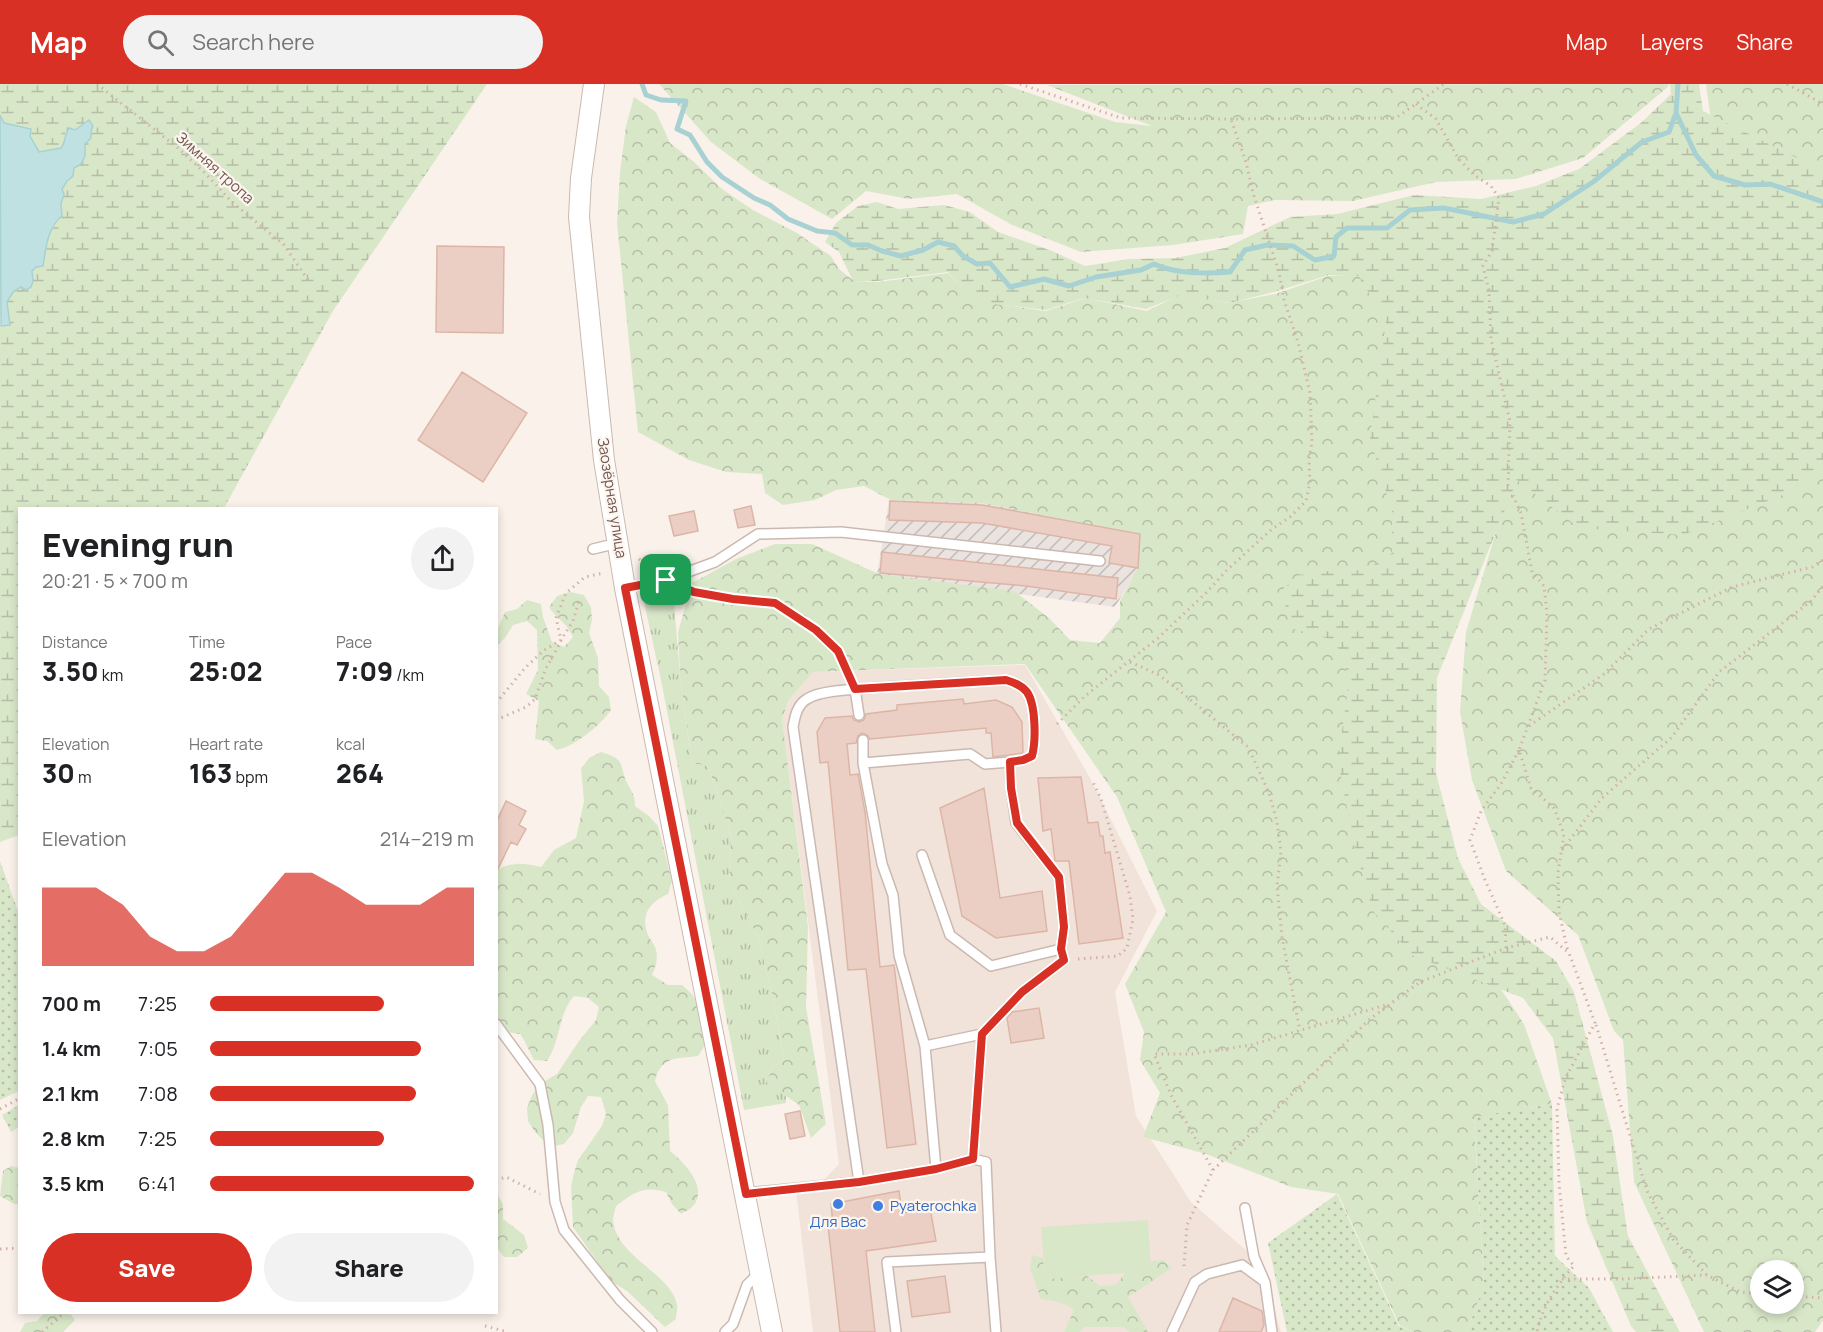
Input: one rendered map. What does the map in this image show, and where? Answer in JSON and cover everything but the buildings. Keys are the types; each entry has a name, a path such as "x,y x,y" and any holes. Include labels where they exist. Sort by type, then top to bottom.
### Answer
{"street":[{"name":"Заозёрная улица","path":"594,84 581,178 579,217 604,460 618,543 628,562 625,588 772,1332"}],"lane":[{"path":"625,588 666,580 715,562 759,534 841,532 1100,561"},
{"path":"593,549 618,543"},
{"path":"859,1182 793,727 799,706 815,694 855,689 1006,680 1014,682 1027,693 1034,710 1034,747 1032,756 1023,760 985,764 970,754 863,762"},
{"path":"855,689 860,715"},
{"path":"863,740 863,762 882,864 893,895 899,954 925,1046 936,1169"},
{"path":"925,1046 982,1034 1022,992 1064,960 1061,949 1064,927 1059,877 1017,823 1011,788 1010,762"},
{"path":"922,855 950,934 991,966 1061,949"},
{"path":"498,1027 540,1084 548,1125 555,1202 564,1230 620,1300 652,1332"},
{"path":"973,1159 982,1034"},
{"path":"746,1194 859,1182 936,1169 973,1159 986,1162 996,1332"},
{"path":"1245,1208 1254,1257 1265,1282 1272,1332"},
{"path":"896,1332 887,1262 990,1257"},
{"path":"1172,1332 1195,1282 1207,1274 1242,1265 1265,1282"},
{"path":"725,1332 733,1324 747,1285 760,1272"}],"path":[{"name":"Зимняя тропа","path":"96,84 178,148 232,202 284,245 308,280"},
{"path":"1020,84 1121,118 1231,119 1396,118 1444,84"},
{"path":"1787,84 1823,104"},
{"path":"1416,104 1436,119 1458,158 1474,176 1491,186 1499,198 1492,251 1483,266 1489,291 1491,339 1509,422 1508,485 1521,513 1532,572 1544,586 1547,613 1545,680 1519,750 1501,784 1480,811 1470,840 1505,925 1506,948"},
{"path":"1057,724 1085,696 1158,638 1239,558 1272,529 1290,518 1306,501 1310,482 1309,460 1312,442 1310,393 1298,342 1284,300 1279,272 1231,119"},
{"path":"1528,727 1604,674 1649,628 1732,587 1812,567 1823,560"},
{"path":"561,640 556,618 566,593 585,577 628,562 648,564 666,580 694,592 775,603 816,630 838,651 855,689"},
{"path":"1561,851 1602,798 1672,737 1719,672 1811,600 1823,586"},
{"path":"498,719 526,707 535,699 546,668 573,621 579,600"},
{"path":"498,701 525,668 543,651 561,640"},
{"path":"1130,662 1157,674 1248,747 1265,783 1277,822 1281,852 1277,886 1282,937 1299,1031"},
{"path":"1519,750 1532,788 1554,808 1564,834 1558,873 1559,912 1569,953 1596,1023 1647,1191 1673,1239 1707,1275 1740,1292 1750,1293"},
{"path":"1064,960 1118,956 1127,948 1133,919 1130,896 1101,799 1093,782"},
{"path":"1184,1266 1187,1224 1213,1170 1370,1019 1420,982 1506,948 1550,937 1569,953"},
{"path":"1213,1170 1171,1095 1154,1054 1192,1054 1251,1045 1391,1003"},
{"path":"1537,1332 1538,1323 1562,1279 1574,1266 1566,1256 1559,1183 1557,1108 1566,1077 1596,1023"},
{"path":"0,1109 18,1099"},
{"path":"498,1180 506,1178 555,1202"},
{"path":"0,1249 18,1248"},
{"path":"1562,1279 1707,1275"},
{"path":"1804,1297 1823,1298"},
{"path":"42,1332 63,1314"},
{"path":"485,1326 508,1332"}],"shaded area":[{"path":"889,500 986,502 1142,534 1138,569 1115,607 877,575"},
{"path":"1025,665 1090,778 1157,911 1115,992 1136,1116 1191,1202 1263,1265 1281,1332 813,1332 796,1191 817,1187 839,1164 782,718 790,699 813,672"}],"green space":[{"path":"0,84 487,84 333,311 225,507 18,507 18,835 0,842 0,326 10,325 7,302 13,292 33,281 32,271 44,259 48,235 62,216 61,204 64,194 61,189 74,168 81,164 85,156 85,144 91,138 89,120 65,133 65,144 61,149 39,152 21,130 4,123 0,115"},
{"path":"659,84 1003,84 1115,122 1152,126 1047,85 1668,84 1669,86 1583,158 1516,179 1436,182 1353,201 1275,200 1248,206 1243,234 1173,245 1081,252 1012,225 957,194 909,199 866,191 832,219 760,179 711,142"},
{"path":"1670,84 1699,84 1703,111 1823,171 1823,463 1785,494 1683,535 1579,528 1517,480 1437,678 1436,773 1458,858 1481,904 1556,961 1574,992 1613,1136 1628,1236 1680,1332 1636,1332 1631,1326 1587,1222 1553,1038 1523,998 1412,955 1373,911 1354,845 1338,761 1348,688 1344,655 1330,639 1290,628 1282,590 1299,575 1344,569 1364,571 1392,553 1392,512 1370,438 1386,323 1359,276 1329,275 1229,303 1181,295 1146,309 1084,298 1046,310 975,302 948,272 877,281 853,281 839,252 825,242 836,223 858,206 877,202 898,209 944,205 970,212 998,232 1052,251 1085,266 1129,259 1175,258 1225,248 1290,217 1337,214 1414,195 1481,199 1536,186 1579,169 1642,122 1671,94"},
{"path":"1706,84 1823,84 1823,183 1713,136"},
{"path":"634,97 656,112 670,143 722,189 831,256 839,269 854,281 878,282 948,273 976,301 1046,311 1085,298 1147,311 1181,294 1228,303 1275,294 1328,276 1417,272 1410,852 1524,1024 1552,1104 1474,1118 1484,1286 1467,1332 1414,1332 1400,1326 1338,1194 1291,1187 1206,1154 1143,1137 1160,1093 1140,1060 1144,1032 1125,984 1166,912 1117,797 1025,664 813,672 789,700 782,718 808,927 806,1007 826,1124 811,1138 799,1105 767,1083 772,1067 784,1060 773,997 758,937 729,881 731,835 708,766 692,763 680,677 678,632 692,583 736,559 775,544 812,544 879,574 1014,591 1049,618 1070,640 1100,643 1120,618 1120,601 1139,566 1138,535 984,503 891,500 864,486 836,490 815,500 783,505 765,493 762,474 726,472 689,460 638,432 617,223 626,126"},
{"path":"1601,180 1823,243 1823,1320 1815,1332 1704,1332 1634,1182 1623,1040 1614,1031 1578,935 1506,871 1472,780 1460,712 1466,632"},
{"path":"666,588 674,602 680,677 692,763 708,766 731,835 729,881 758,937 773,997 784,1060 772,1067 767,1082 786,1096 786,1103 744,1110 661,680 642,593"},
{"path":"570,592 584,595 591,607 592,620 589,633 598,658 599,686 609,697 611,710 587,734 557,750 547,741 535,739 539,701 526,694 538,670 537,630 527,621 513,625 498,644 498,629 505,612 517,609 527,600 541,604 552,642 564,647 573,637 549,607 557,596"},
{"path":"601,752 615,757 620,763 633,794 635,806 658,826 672,881 668,894 656,901 646,915 646,928 657,954 652,975 668,985 682,985 692,994 699,1006 705,1045 698,1056 670,1060 665,1063 655,1081 668,1105 670,1151 693,1176 698,1191 697,1199 692,1207 681,1214 672,1204 666,1192 645,1190 633,1194 616,1206 613,1217 616,1233 624,1245 673,1294 677,1307 676,1319 665,1327 627,1291 614,1283 573,1227 571,1186 578,1160 602,1126 606,1114 601,1097 588,1096 581,1107 573,1133 564,1144 550,1147 528,1121 527,1108 532,1095 540,1084 557,1074 596,1020 599,1007 588,998 574,996 565,1011 555,1045 547,1061 534,1060 521,1034 507,1032 498,1034 498,870 518,864 541,867 554,850 576,838 584,801 581,769 589,758"},
{"path":"0,861 18,911 18,1091 0,1100"},
{"path":"1552,1104 1555,1256 1589,1288 1613,1332 1467,1332 1484,1285 1474,1117"},
{"path":"18,1106 18,1128 11,1132 2,1115"},
{"path":"11,1166 18,1168 18,1204 0,1196 3,1171"},
{"path":"1337,1194 1399,1326 1414,1332 1287,1332 1268,1243"},
{"path":"498,1195 503,1205 503,1219 524,1235 528,1248 517,1257 504,1257 498,1249"},
{"path":"1148,1220 1151,1271 1045,1279 1041,1227"},
{"path":"1032,1255 1043,1258 1045,1279 1087,1276 1100,1286 1116,1285 1125,1273 1151,1271 1151,1261 1163,1260 1172,1268 1128,1297 1148,1332 1130,1332 1123,1327 1084,1327 1080,1332 1064,1332 1074,1310 1054,1301 1041,1299 1030,1268"},
{"path":"43,1314 71,1314 75,1320 63,1332 20,1332 25,1323 37,1321"}],"water":[{"path":"0,115 4,123 31,129 30,136 39,152 61,148 69,128 75,130 89,120 93,126 91,138 85,144 85,156 81,164 74,168 73,176 62,189 64,194 61,204 62,216 50,233 43,266 36,267 32,271 31,287 26,290 21,287 13,292 7,302 10,325 1,326"}],"waterway":[{"path":"642,84 646,95 661,100 686,101 677,129 690,135 707,162 722,177 754,198 770,205 788,219 817,231 835,233 852,245 868,245 901,256 923,250 938,242 954,246 963,256 977,264 990,263 1010,287 1044,279 1069,286 1096,277 1141,270 1154,264 1172,270 1230,272 1245,250 1267,245 1293,246 1315,260 1334,256 1336,237 1347,228 1387,228 1410,210 1444,208 1513,222 1544,214 1593,182 1642,142 1669,132 1676,113 1678,84"},
{"path":"1676,113 1696,155 1714,176 1745,185 1770,184 1823,202"}],"place":[{"name":"Для Вас","path":"838,1204"},
{"name":"Pyaterochka","path":"878,1206"}],"route":[{"path":"666,580 694,592 775,603 816,630 838,651 855,689 1006,680 1014,682 1027,693 1034,710 1034,747 1032,756 1010,762 1011,788 1017,823 1059,877 1064,927 1061,949 1064,960 1022,992 982,1034 973,1159 936,1169 859,1182 746,1194 625,588 666,580"}]}
